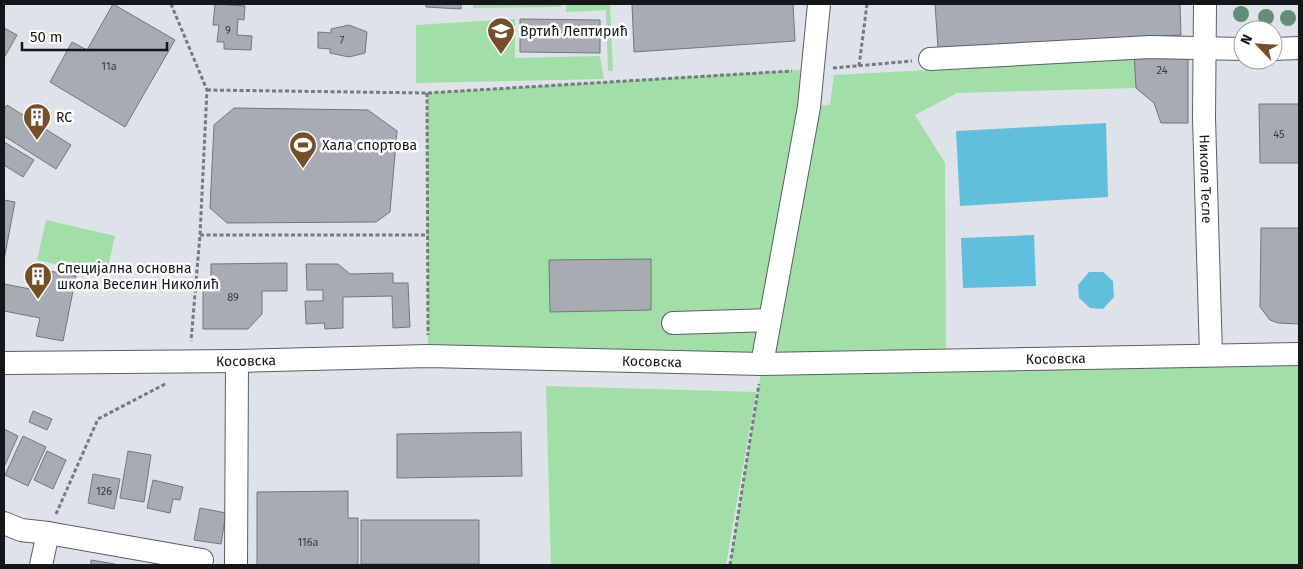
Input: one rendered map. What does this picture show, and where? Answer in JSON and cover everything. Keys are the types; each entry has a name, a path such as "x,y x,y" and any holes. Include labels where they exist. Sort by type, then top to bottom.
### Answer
{"street":[{"path":"762,364 814,70 819,4"},
{"name":"Николе Тесле","path":"1205,4 1210,354"},
{"path":"930,59 1150,47 1233,49"},
{"path":"1283,49 1299,48"},
{"path":"673,323 770,320"},
{"name":"Косовска","path":"4,363 185,362 428,356 662,360 762,364 1210,354 1299,354"},
{"path":"236,565 237,361"},
{"path":"4,523 21,530 202,560"},
{"path":"41,565 48,533"}],"path":[{"path":"48,533 98,419 173,380 181,373 190,350 200,235 207,90 171,4"},
{"path":"859,66 867,4"},
{"path":"207,90 427,93 814,70 930,59"},
{"path":"427,93 428,356"},
{"path":"200,235 428,235"},
{"path":"730,565 762,364"}],"green space":[{"path":"473,4 561,4 561,7 473,8"},
{"path":"566,4 610,4 613,71 608,71 606,10 566,12"},
{"path":"515,19 515,58 600,56 604,79 416,83 416,25"},
{"path":"1134,51 1136,88 957,93 915,115 945,163 946,360 1299,354 1299,565 730,565 761,372 428,356 427,93 814,69 809,106 830,105 834,75 929,70"},
{"path":"46,220 115,236 106,276 37,260"},
{"path":"546,386 756,392 726,565 551,565"}],"water":[{"path":"1106,123 1108,197 960,206 956,131"},
{"path":"1034,235 1036,286 963,288 961,238"},
{"path":"1089,272 1103,272 1113,281 1114,297 1103,309 1090,308 1079,298 1078,285"}],"building":[{"path":"113,4 175,40 125,127 50,82 72,42 87,50"},
{"path":"215,4 245,6 244,20 238,19 237,35 252,36 251,50 224,49 224,42 217,42 219,25 213,25"},
{"path":"426,4 461,4 461,9 426,7"},
{"path":"632,4 793,4 795,41 634,52"},
{"path":"935,4 1180,4 1181,35 938,48"},
{"path":"520,19 600,20 600,53 520,52"},
{"path":"349,25 367,32 365,53 349,57 330,53 330,49 318,48 318,32 331,33 331,29"},
{"path":"4,28 17,35 4,58"},
{"path":"1188,50 1188,123 1161,123 1154,103 1136,88 1134,51"},
{"path":"1259,104 1299,104 1299,163 1260,163"},
{"name":"RC","path":"7,105 71,145 56,169 4,136 4,110"},
{"name":"Хала спортова","path":"234,108 368,110 397,131 390,212 376,222 227,223 210,208 214,125"},
{"path":"4,142 34,160 23,177 4,165"},
{"path":"4,200 15,202 4,260"},
{"path":"1261,228 1299,228 1299,324 1278,323 1270,320 1260,307"},
{"path":"651,259 651,310 550,312 549,260"},
{"path":"287,263 287,291 262,291 262,314 248,329 203,329 203,290 211,290 211,264"},
{"path":"306,264 338,264 350,274 393,273 393,283 408,283 410,327 393,328 392,296 343,297 343,328 325,329 324,323 306,324 305,301 323,301 323,290 307,290"},
{"name":"Специјална основна школа Веселин Николић","path":"34,268 76,276 63,341 36,336 40,318 4,311 4,284 30,289"},
{"path":"33,411 52,419 47,430 29,422"},
{"path":"4,429 18,436 5,465 4,464"},
{"path":"521,432 522,476 397,478 397,434"},
{"path":"23,436 46,447 28,486 5,475"},
{"path":"47,451 66,460 53,489 34,480"},
{"path":"128,451 151,455 144,502 120,498"},
{"path":"93,474 120,479 114,509 88,503"},
{"path":"153,480 183,487 180,500 173,499 170,513 147,508"},
{"path":"348,491 348,518 358,518 358,565 257,565 257,492"},
{"path":"200,508 226,513 221,544 194,540"},
{"path":"361,520 479,520 479,564 361,564"},
{"path":"91,560 115,564 115,565 91,565"}],"place":[{"name":"Вртић Лептирић","path":"501,55"},
{"name":"RC","path":"37,141"},
{"name":"Хала спортова","path":"303,169"},
{"name":"Специјална основна школа Веселин Николић","path":"38,300"}]}
